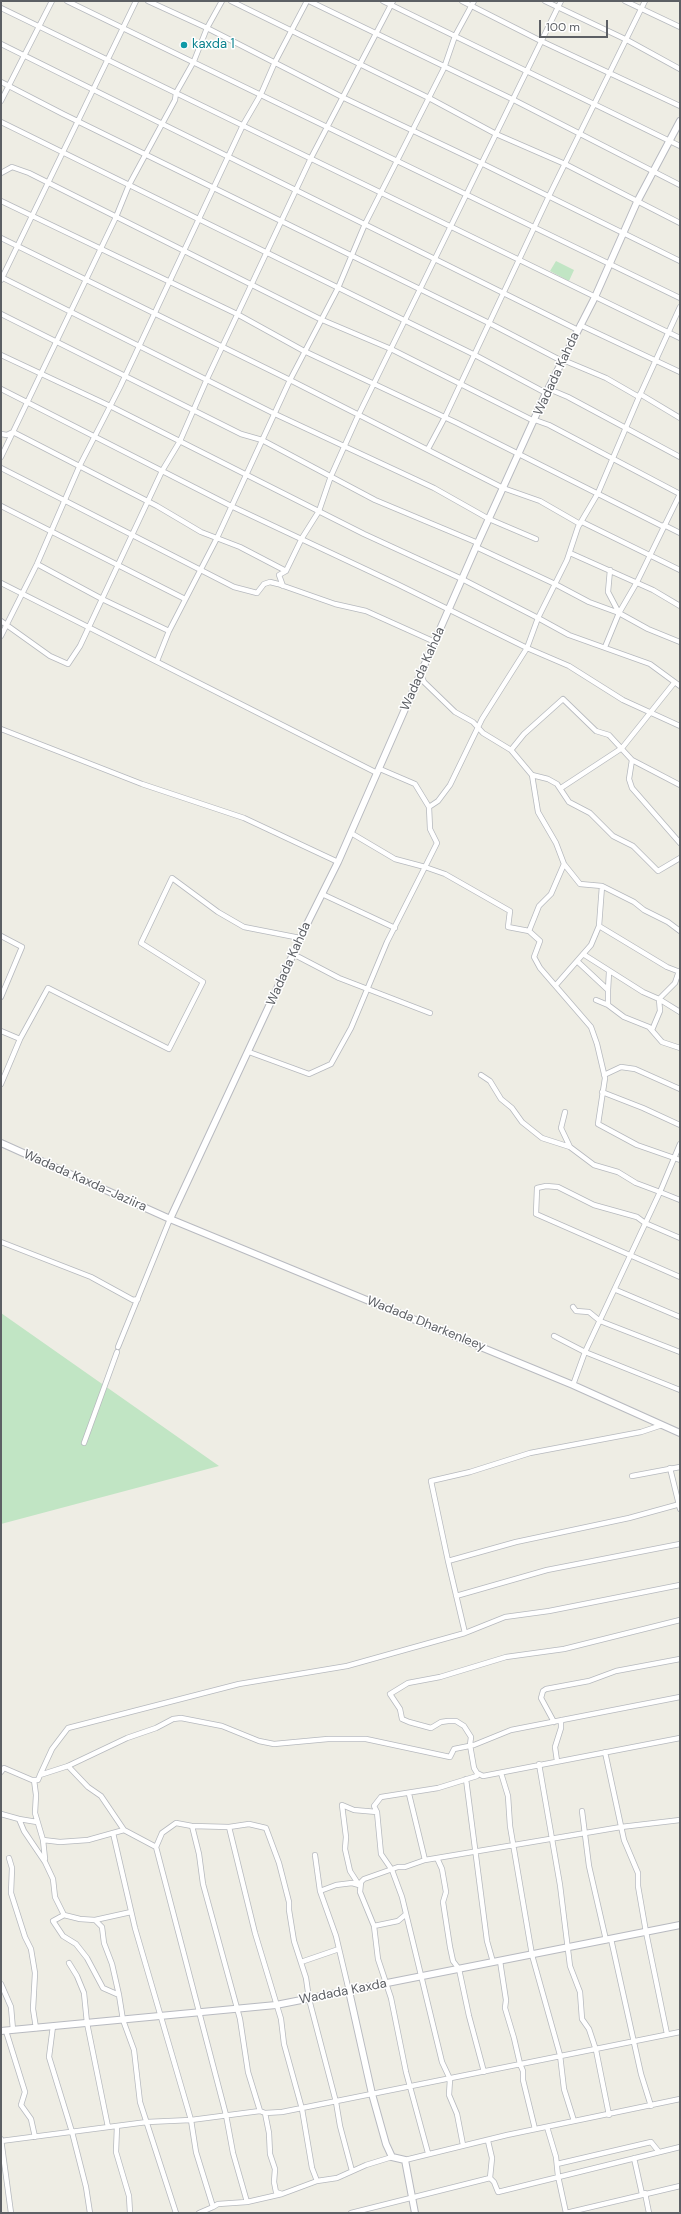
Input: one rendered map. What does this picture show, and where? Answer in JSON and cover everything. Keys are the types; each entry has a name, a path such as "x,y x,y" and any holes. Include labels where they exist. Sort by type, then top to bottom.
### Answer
{"main road":[{"name":"Wadada Kahda","path":"170,1219 249,1052 300,938 338,862 448,610 548,391 595,297 609,262 637,202 680,121"},
{"name":"Wadada Kaxda-Jaziira","path":"1,1143 170,1219"},
{"name":"Wadada Dharkenleey","path":"170,1219 572,1385 680,1432"},
{"name":"Wadada Kaxda","path":"7,2031 276,2006 680,1925"},
{"path":"349,1991 372,2094 392,2157 405,2160 415,2213"}],"street":[{"path":"1,101 18,65 25,56 52,1"},
{"path":"67,1 194,61 396,162 466,194 534,229 609,262 680,298"},
{"path":"136,1 79,121 62,152 18,246 1,278 70,310 345,448 434,488 489,519 536,539"},
{"path":"148,1 207,28 342,97 481,163 680,261"},
{"path":"1,457 84,280 101,249 129,185 175,100 176,93 194,61 207,28 222,1"},
{"path":"231,1 291,32 430,98 496,134 565,164 680,223"},
{"path":"1,636 37,564 80,465 96,437 168,282 185,252 198,219 243,125 261,94 275,62 308,1 444,68 512,99 680,185"},
{"path":"383,1 392,3 526,71 680,146"},
{"path":"462,1 473,3 541,41 680,106"},
{"path":"545,1 627,40 680,69"},
{"path":"283,586 279,576 286,571 302,538 319,511 331,476 345,448 358,416 561,1"},
{"path":"625,1 680,27"},
{"path":"428,449 445,417 473,354 520,260 549,196 645,1"},
{"path":"1,621 50,656 68,664 90,628 102,599 134,535 162,471 180,441 207,378 311,158 342,97 377,35 392,3"},
{"path":"157,661 169,631 199,569 217,538 304,351 338,288 350,255 365,224 382,193 412,130 430,98 444,68 456,36 473,3"},
{"path":"1,8 680,338"},
{"path":"1,44 504,293 680,372"},
{"path":"1,82 489,323 562,361 606,378 680,418"},
{"path":"1,122 548,391 568,397 625,429 680,457"},
{"path":"1,173 12,167 47,183 320,319 391,349 460,382 612,458 680,494 637,582 619,613 605,647"},
{"path":"1,201 32,214 168,282 238,314 304,351 445,417 680,533"},
{"path":"1,238 290,380 358,416 428,449 503,488 540,501 581,523 650,554 680,570"},
{"path":"429,807 438,802 450,785 478,728 527,648 538,618 570,553 581,523 598,493 625,429 670,333 680,307"},
{"path":"1,314 241,434 262,440 375,500 477,545 589,602 619,613 648,629 680,642"},
{"path":"1,355 110,406 246,476 364,534 462,579 569,635 650,664 680,686"},
{"path":"1,390 232,506 302,538 527,648 569,666 623,700 680,726"},
{"path":"1,434 7,435 13,432"},
{"path":"13,432 80,465 201,532 240,547 286,571"},
{"path":"1,468 247,592 257,593 264,584 270,582 335,604 366,611 435,642"},
{"path":"1,506 185,599"},
{"path":"570,553 637,582 680,606"},
{"path":"37,564 102,599 169,631"},
{"path":"610,570 608,592 619,613"},
{"path":"1,582 90,628 379,771 415,784 429,807 430,829 437,843 395,928 351,1028 331,1064 309,1074 249,1052"},
{"path":"420,673 424,682 456,712 511,750 532,775 538,812 556,843 564,864 580,884 602,886 634,902 644,910 668,922 680,931"},
{"path":"561,788 622,748 674,683"},
{"path":"511,750 524,734 563,699 596,731 609,735 632,760 680,785"},
{"path":"1,729 142,784 244,818 338,862"},
{"path":"632,760 629,779 632,788 680,843"},
{"path":"532,775 548,779 561,788 561,792 569,802 590,813 613,836 623,839 633,846 658,871 680,858"},
{"path":"351,833 394,859 426,867 445,874 510,911 508,927 529,931 540,941 534,957 591,1027 597,1044 604,1075 598,1124 656,1153 680,1160"},
{"path":"529,931 539,906 551,894 564,864"},
{"path":"1,1084 20,1039 48,988 169,1050 203,982 141,943 172,878 218,912 244,927 300,938"},
{"path":"556,985 591,945 599,926 602,886"},
{"path":"322,894 395,928"},
{"path":"599,926 667,967 680,971 675,983 659,999 660,1011 652,1030"},
{"path":"1,936 22,947 1,997"},
{"path":"293,954 339,978 430,1013"},
{"path":"583,954 609,972 680,1012"},
{"path":"577,961 608,990"},
{"path":"608,1005 609,972"},
{"path":"596,1000 608,1005 624,1017 652,1030 662,1042 680,1048"},
{"path":"1,1032 20,1039"},
{"path":"604,1075 621,1067 635,1068 680,1089"},
{"path":"481,1075 490,1081 502,1099 512,1108 522,1122 542,1138 570,1147 594,1165 618,1172 636,1183 680,1200"},
{"path":"602,1092 644,1108 680,1125"},
{"path":"565,1112 561,1128 570,1147"},
{"path":"572,1385 585,1352 616,1290 629,1256 660,1192 680,1144"},
{"path":"680,1238 645,1223 637,1217 594,1206 558,1187 546,1186 537,1188 536,1214 629,1256 680,1277"},
{"path":"84,1443 118,1349 170,1219"},
{"path":"1,1242 91,1277 133,1300 138,1299"},
{"path":"616,1290 680,1317"},
{"path":"573,1307 576,1311 589,1312 600,1321 680,1352"},
{"path":"554,1336 585,1352 680,1390"},
{"path":"465,1633 431,1481 470,1472 530,1453 641,1432 662,1425"},
{"path":"448,1560 516,1542 629,1518 680,1505 670,1468"},
{"path":"632,1476 670,1468 680,1468"},
{"path":"456,1596 468,1591 520,1580 547,1570 680,1544"},
{"path":"1,1772 4,1768 34,1780 38,1780 52,1750 68,1728 239,1684 347,1666 465,1633 505,1617 549,1611 680,1585"},
{"path":"680,1620 564,1649 506,1657 440,1677 408,1683 390,1694 400,1709 402,1719 431,1728 441,1722 456,1721 464,1726 471,1737 470,1745 474,1768 477,1773 483,1776 680,1738"},
{"path":"554,1722 541,1698 543,1691 546,1689 589,1680 616,1671 680,1659"},
{"path":"40,1775 68,1766 127,1738 156,1728 172,1720 181,1718 222,1726 259,1741 274,1744 328,1739 366,1739 450,1756 454,1749 470,1745 511,1730 680,1697"},
{"path":"557,1761 555,1747 561,1728 561,1720"},
{"path":"605,1752 612,1779 621,1827 638,1873 638,1886 646,1932 667,2034"},
{"path":"539,1764 553,1840 569,1947 571,1972 580,1992 582,2019 589,2029 596,2050 609,2115"},
{"path":"68,1766 88,1786 101,1796 124,1830 156,1847"},
{"path":"463,2144 457,2114 450,2095 450,2078 442,2062 422,1977 405,1915 402,1897 392,1870 381,1854 377,1812 374,1806 381,1797 409,1794 477,1776 477,1773"},
{"path":"502,1773 508,1796 510,1822 532,1955 560,2055 564,2089 574,2121"},
{"path":"466,1779 487,1941 493,1962"},
{"path":"34,1780 36,1795 34,1805 37,1822 44,1840 46,1862"},
{"path":"409,1794 425,1860"},
{"path":"377,1812 354,1810 342,1805 346,1838 345,1849 350,1871 359,1886 361,1896 374,1926 378,1959 391,1998 410,2086 428,2153"},
{"path":"582,1811 584,1834 608,1940 641,2074 651,2106"},
{"path":"1,1814 37,1822"},
{"path":"19,1819 24,1831 46,1862 53,1879 55,1898 64,1915 80,1920 95,1920 131,1912"},
{"path":"359,1886 364,1879 398,1867 405,1867 425,1860 475,1850 515,1846 621,1827 680,1820"},
{"path":"247,2202 232,2153 226,2115 198,2013 156,1847 162,1833 176,1823 192,1826 229,1827 249,1824 266,1828 279,1863 289,1902 294,1941 301,1962 309,1999 336,2102 341,2132 352,2171"},
{"path":"192,1826 207,1900 243,2031 248,2072 260,2111"},
{"path":"229,1827 255,1933 281,2019 284,2044 302,2109 312,2168 317,2181"},
{"path":"44,1840 60,1842 88,1840 124,1830"},
{"path":"113,1833 131,1912 191,2120 196,2152 212,2207"},
{"path":"315,1855 320,1891 339,1950 349,1991"},
{"path":"9,1858 12,1868 11,1894 25,1937 31,1949 35,1973 33,2009 36,2028"},
{"path":"437,1858 442,1869 446,1892 443,1902 453,1961 459,1969 468,2016 484,2072"},
{"path":"320,1891 336,1885 352,1883 359,1886"},
{"path":"64,1915 53,1921 63,1936 76,1944 87,1958 103,1988 119,1995"},
{"path":"374,1926 398,1922 405,1915"},
{"path":"95,1920 102,1927 104,1943 112,1964 124,2020 134,2050 140,2102 176,2213"},
{"path":"301,1962 339,1950"},
{"path":"500,1961 506,2000 505,2008 523,2071 523,2080 535,2130"},
{"path":"69,1963 77,1976 84,1993 87,2023 108,2127"},
{"path":"1,1984 11,2006 7,2031 26,2092 21,2105 31,2119 35,2137"},
{"path":"53,2026 49,2057 72,2132 86,2187 90,2213"},
{"path":"11,2213 1,2140 147,2122 191,2120 260,2111 265,2113 302,2109 560,2055 596,2050 680,2032"},
{"path":"405,2160 463,2144 488,2141 680,2099"},
{"path":"265,2113 269,2133 270,2154 275,2169 274,2182 276,2192 282,2194"},
{"path":"117,2126 116,2152 129,2196 130,2213"},
{"path":"547,2128 557,2164 566,2213 680,2186"},
{"path":"488,2141 492,2158 490,2178 494,2182 498,2192 680,2147"},
{"path":"557,2164 651,2142 660,2152"},
{"path":"199,2213 218,2204 247,2202 282,2194 317,2181 337,2178 392,2157"},
{"path":"634,2158 649,2213"},
{"path":"351,2213 490,2178"}],"green space":[{"path":"556,261 574,270 569,281 550,271"},
{"path":"1,1313 219,1466 1,1524"}],"place":[{"name":"kaxda 1","path":"184,45"}]}
